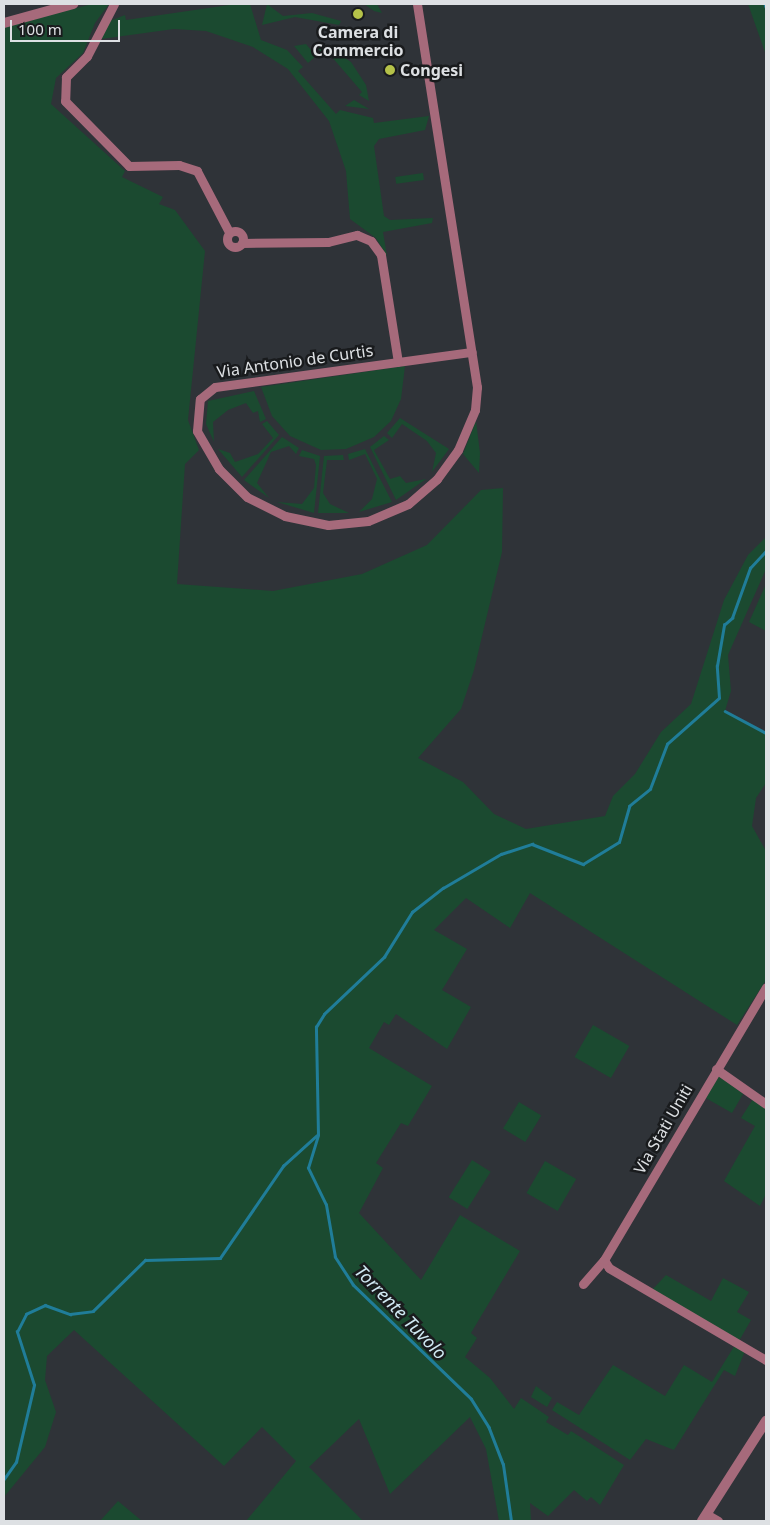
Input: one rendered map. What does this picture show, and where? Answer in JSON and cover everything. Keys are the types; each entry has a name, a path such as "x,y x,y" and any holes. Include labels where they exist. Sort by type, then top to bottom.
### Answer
{"street":[{"path":"4,23 73,4"},
{"path":"114,4 87,56 66,77 65,101 129,166 179,165 197,171 229,232 241,233 242,242 328,242 357,235 371,242 381,255 398,362"},
{"name":"Via Antonio de Curtis","path":"417,4 472,352 478,398 458,450 424,493 368,521 314,523 268,509 227,480 197,431 200,399 215,387 472,352"},
{"name":"Via Stati Uniti","path":"584,1284 593,1269 604,1260 766,987"},
{"path":"716,1069 766,1104"},
{"path":"604,1260 609,1268 766,1360"},
{"path":"593,1269 609,1268"},
{"path":"718,1521 704,1518 766,1421"}],"green space":[{"path":"92,4 109,4 95,23 83,53 56,78 51,104 125,171 122,177 163,197 159,204 175,210 205,251 188,420 199,450 185,464 177,584 273,591 362,574 427,545 481,490 503,488 502,552 474,670 461,709 418,758 463,782 494,814 526,829 605,816 613,796 635,774 661,732 691,704 724,600 748,555 766,537 766,569 728,655 731,691 725,711 766,733 766,783 756,798 752,826 766,851 766,980 737,1025 530,893 510,928 466,898 434,930 467,949 442,990 471,1007 447,1049 396,1014 389,1025 384,1022 369,1048 432,1086 408,1126 401,1123 376,1163 383,1168 359,1213 421,1280 460,1215 520,1251 471,1333 477,1338 465,1357 490,1378 514,1409 521,1398 549,1417 546,1422 568,1435 571,1431 624,1465 600,1505 591,1497 587,1501 574,1490 548,1516 530,1503 531,1521 499,1521 486,1449 470,1417 390,1494 359,1419 309,1467 363,1521 246,1521 296,1461 262,1427 224,1466 74,1330 47,1356 45,1380 56,1412 45,1447 4,1497 4,27"},
{"path":"236,4 250,4 261,40 287,50 303,67 298,71 336,114 340,110 373,118 374,123 429,116 425,130 379,139 374,146 384,216 390,220 433,218 432,223 383,232 387,256 376,238 350,219 346,171 329,121 288,69 253,47 206,31 174,29 101,39 107,22 125,15 126,20"},
{"path":"267,4 283,16 312,13 341,21 339,25 295,17 262,25"},
{"path":"364,4 377,4 382,13 374,11"},
{"path":"748,4 766,4 766,55"},
{"path":"314,43 329,47 351,62 366,85 369,101 359,95 362,92 325,49 321,52"},
{"path":"306,44 316,56 308,63 294,46"},
{"path":"354,100 369,109 345,106"},
{"path":"423,173 424,180 396,184 395,177"},
{"path":"405,366 401,399 391,421 374,437 346,449 321,450 290,436 272,416 261,387"},
{"path":"254,391 266,419 260,422 258,411 253,413 246,403 228,410 213,422 214,442 206,424 208,401"},
{"path":"400,418 449,449 432,472 436,453 427,441 402,424 392,438 387,433"},
{"path":"267,421 279,435 242,477 218,449 230,453 235,462 258,454 273,438 262,424"},
{"path":"476,421 480,453 479,473 463,454"},
{"path":"384,436 389,440 374,450 390,479 400,476 406,483 426,479 396,500 370,447"},
{"path":"282,437 299,448 296,454 289,446 271,452 257,483 269,498 244,480"},
{"path":"365,449 392,502 359,512 372,499 377,479 365,454 349,460 348,454"},
{"path":"302,450 320,456 314,513 277,502 302,504 314,488 316,465 314,459 299,456"},
{"path":"343,455 344,460 327,460 323,493 330,504 349,513 318,513 324,456"},
{"path":"766,584 766,631 749,622"},
{"path":"593,1025 629,1046 611,1078 574,1057"},
{"path":"717,1074 743,1094 732,1113 704,1097"},
{"path":"753,1099 766,1109 766,1194 760,1206 724,1181 755,1126 741,1118"},
{"path":"519,1102 541,1115 525,1142 503,1129"},
{"path":"472,1160 491,1172 467,1209 449,1197"},
{"path":"545,1161 576,1179 558,1211 526,1193"},
{"path":"666,1275 711,1301 723,1278 749,1292 737,1312 751,1320 739,1341 652,1290"},
{"path":"735,1345 745,1351 735,1376 724,1370 674,1450 646,1439 630,1460 552,1410 557,1402 579,1415 613,1365 665,1396 684,1365 712,1382"},
{"path":"536,1386 552,1398 547,1407 531,1397"},
{"path":"118,1501 142,1521 100,1521"}],"waterway":[{"name":"Torrente Tuvolo","path":"511,1521 503,1465 489,1428 471,1399 353,1285 335,1257 326,1205 308,1168 318,1135 316,1027 324,1014 384,957 412,912 443,888 501,854 532,844 583,864 619,842 629,806 650,789 667,744 719,698 717,666 724,625 732,618 750,568 766,551"},
{"path":"725,711 766,733"},
{"path":"4,1479 16,1462 34,1385 17,1332 26,1314 45,1305 70,1314 93,1311 145,1260 220,1258 283,1166 316,1136"}],"place":[{"name":"Camera di Commercio","path":"358,14"},
{"name":"Congesi","path":"390,70"}]}
